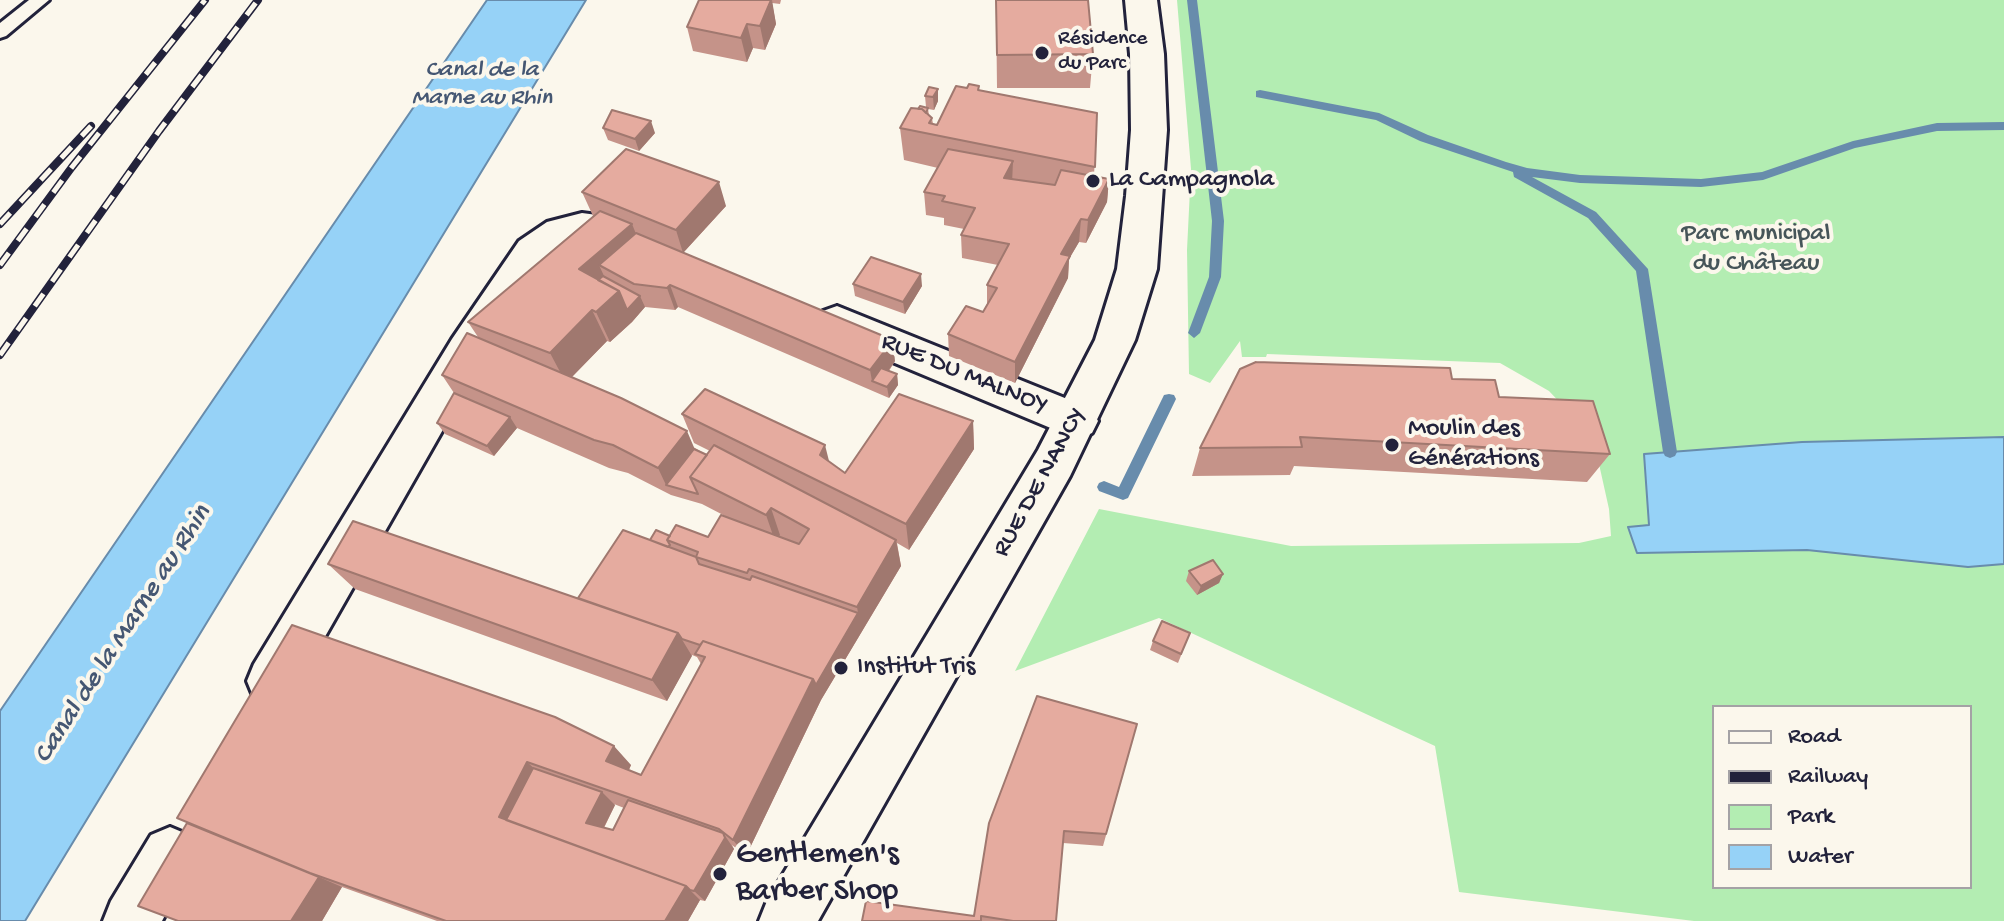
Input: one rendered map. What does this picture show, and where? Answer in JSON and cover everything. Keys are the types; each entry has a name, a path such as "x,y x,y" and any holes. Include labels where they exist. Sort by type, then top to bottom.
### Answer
{"main road":[{"name":"RUE DE NANCY","path":"787,921 1077,421 1115,340 1137,269 1149,130 1141,0"},
{"path":"251,717 467,350 533,251 560,232 582,227 607,228 665,252"},
{"name":"RUE DU MALNOY","path":"810,311 1077,421"},
{"path":"131,921 195,812"}],"lane":[{"path":"0,32 40,0"}],"green space":[{"name":"Parc municipal du Château","path":"1177,0 2004,0 2004,921 1694,921 1459,892 1435,746 1159,618 1015,671 1099,509 1291,546 1579,543 1611,536 1609,509 1595,446 1586,430 1549,391 1500,363 1267,354 1266,357 1242,357 1240,341 1210,383 1189,374 1187,250 1191,169"}],"water":[{"name":"Canal de la Marne au Rhin","path":"487,0 586,0 25,921 0,921 0,711"},
{"path":"2004,437 2004,564 1968,567 1807,550 1637,553 1628,527 1649,525 1644,454 1802,442"}],"building":[{"path":"699,0 771,0 760,26 747,24 741,38 687,27"},
{"name":"Résidence du Parc","path":"996,0 1088,0 1093,54 997,55"},
{"path":"969,84 979,86 978,90 1097,113 1095,167 900,128 911,108 922,109 932,118 929,123 937,125 956,86 967,88"},
{"path":"929,87 938,89 933,97 925,96"},
{"path":"612,110 651,121 635,139 603,128"},
{"path":"626,149 719,182 676,230 582,192"},
{"path":"948,149 1013,161 1004,178 1055,185 1061,170 1109,179 1088,220 1081,219 1061,254 1070,256 1015,362 948,334 966,306 983,312 997,288 987,285 1009,244 961,235 975,208 942,201 945,196 924,192"},
{"path":"600,211 632,224 579,269 619,291 596,312 592,310 550,353 468,322"},
{"path":"636,233 893,340 870,370 670,285 667,288 634,284 599,265"},
{"path":"871,257 921,274 903,302 853,284"},
{"path":"603,276 640,296 627,310 619,291 598,280"},
{"path":"467,333 621,398 687,431 658,468 613,445 594,440 442,375"},
{"path":"1256,362 1450,368 1452,379 1495,380 1499,397 1593,401 1610,454 1300,437 1302,447 1200,448 1240,369"},
{"path":"881,368 897,374 887,387 872,381"},
{"path":"705,389 825,445 820,455 845,473 899,394 973,421 906,524 682,414"},
{"path":"454,393 510,417 487,446 437,423"},
{"path":"714,445 896,540 857,607 749,569 747,573 696,557 698,552 667,540 676,525 708,537 721,515 799,544 809,529 771,508 766,515 690,477"},
{"path":"694,449 707,455 690,477 698,494 666,485"},
{"path":"353,521 678,633 652,680 328,564"},
{"path":"623,530 696,557 699,564 750,580 752,576 858,613 816,685 813,679 703,641 700,645 682,639 678,633 578,598"},
{"path":"656,530 670,536 668,547 650,540"},
{"path":"1213,560 1223,574 1201,586 1189,571"},
{"path":"1162,621 1190,633 1181,654 1153,641"},
{"path":"292,625 555,717 614,746 606,761 641,775 705,657 695,654 703,641 813,679 733,840 719,829 527,762 499,817 686,886 665,921 446,921 310,873 177,818"},
{"path":"1037,696 1137,724 1106,834 1064,831 1056,921 1013,921 981,916 981,921 862,921 866,901 974,916 989,823"},
{"path":"533,768 602,792 586,823 613,830 628,800 723,833 725,838 694,891 690,890 506,820"},
{"path":"187,823 319,877 291,921 178,921 138,906"}],"waterway":[{"path":"1192,0 1218,221 1215,277 1194,333"},
{"path":"1260,94 1379,117 1424,138 1502,165 1527,172 1580,179 1701,183 1763,176 1853,145 1937,127 2004,126"},
{"path":"1518,174 1592,215 1642,269 1670,452"},
{"path":"1104,487 1123,494 1169,399"}],"railway":[{"path":"0,265 72,167 205,0"},
{"path":"0,355 159,131 258,0"},
{"path":"0,224 91,126"}],"place":[{"name":"Résidence du Parc","path":"1042,53"},
{"name":"La Campagnola","path":"1093,181"},
{"name":"Moulin des Générations","path":"1392,445"},
{"name":"Institut Tris","path":"841,668"},
{"name":"Gentlemen's Barber Shop","path":"720,874"}]}
